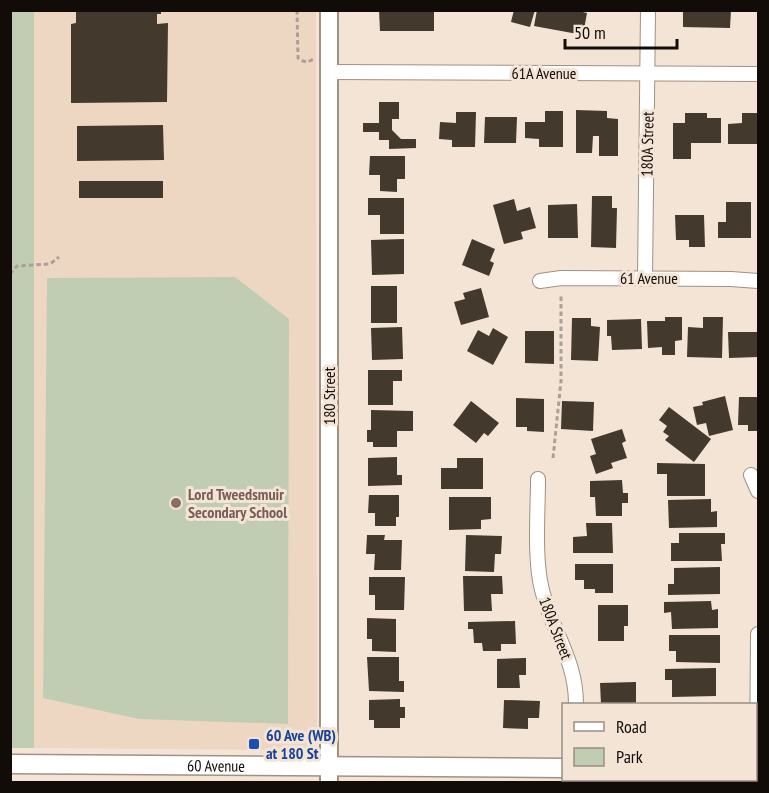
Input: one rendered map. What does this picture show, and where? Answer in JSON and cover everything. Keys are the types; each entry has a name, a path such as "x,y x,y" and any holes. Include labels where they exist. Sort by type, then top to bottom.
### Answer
{"main road":[{"name":"60 Avenue","path":"10,764 329,774 562,768"}],"street":[{"name":"180 Street","path":"329,10 329,774"},
{"name":"180A Street","path":"645,278 648,10"},
{"name":"61A Avenue","path":"329,72 759,74"},
{"name":"61 Avenue","path":"540,281 561,278 645,278 759,281"},
{"path":"751,475 759,491"},
{"name":"180A Street","path":"538,479 539,574 547,607 570,663 574,677 576,703"},
{"path":"757,770 759,634"}],"path":[{"path":"297,10 298,58 307,62 315,57"},
{"path":"10,274 17,266 50,264 60,257"},
{"path":"553,458 561,381 561,296"}],"shaded area":[{"name":"Lord Tweedsmuir Secondary School","path":"34,11 316,11 317,730 313,742 304,749 34,748"}],"green space":[{"path":"34,10 34,748 11,748 10,11"},
{"path":"235,277 289,319 288,724 139,719 43,698 47,278"}],"building":[{"path":"76,10 161,10 161,14 157,14 157,24 168,23 167,102 71,103 71,24 76,23"},
{"path":"379,10 434,10 434,31 380,31"},
{"path":"514,10 535,10 530,27 511,22"},
{"path":"537,10 574,10 587,13 583,35 534,26"},
{"path":"683,10 731,10 730,28 683,27"},
{"path":"379,102 399,102 399,119 392,119 392,130 401,139 416,139 416,148 389,149 389,140 379,140 379,132 363,132 363,123 379,123"},
{"path":"576,110 607,111 607,118 618,119 618,156 599,156 599,136 593,136 592,153 576,153"},
{"path":"545,111 563,111 563,147 539,147 539,139 525,138 525,122 545,122"},
{"path":"456,112 476,112 475,147 452,147 452,140 439,139 440,122 456,123"},
{"path":"685,113 707,113 707,118 721,118 721,143 691,143 691,159 673,159 673,123 685,123"},
{"path":"742,113 757,113 758,144 728,144 728,124 742,123"},
{"path":"485,117 517,117 516,143 484,143"},
{"path":"163,125 164,160 77,161 77,126"},
{"path":"370,156 405,156 405,179 397,179 397,192 380,191 380,175 369,175"},
{"path":"79,181 163,181 163,198 79,198"},
{"path":"592,196 612,196 612,208 617,208 616,248 591,247"},
{"path":"368,198 404,198 404,234 380,234 380,215 368,215"},
{"path":"514,199 517,211 530,207 536,228 521,232 523,239 504,244 493,205"},
{"path":"726,202 751,202 751,238 718,238 718,222 726,222"},
{"path":"577,204 578,238 548,238 548,205"},
{"path":"675,215 704,215 705,247 689,247 689,240 676,240"},
{"path":"404,239 404,274 372,275 371,240"},
{"path":"472,239 495,249 490,261 494,263 489,276 462,265"},
{"path":"371,286 397,286 397,323 371,323"},
{"path":"481,288 489,317 461,325 454,302 465,299 463,293"},
{"path":"665,317 682,317 682,340 675,341 675,355 662,355 662,347 648,348 647,321 665,321"},
{"path":"703,317 723,317 722,358 687,357 688,327 703,328"},
{"path":"572,318 591,318 591,326 600,327 598,361 571,360"},
{"path":"641,319 642,349 612,350 611,336 607,336 607,320"},
{"path":"402,327 403,359 372,360 371,328"},
{"path":"493,328 508,337 493,365 467,351 478,330 489,336"},
{"path":"525,331 554,331 554,364 525,363"},
{"path":"728,332 758,332 758,357 729,358"},
{"path":"368,370 402,370 402,381 393,381 393,405 368,405"},
{"path":"725,396 733,430 709,436 706,423 697,425 693,407 703,405 702,402"},
{"path":"739,397 758,397 758,431 748,431 748,425 738,425"},
{"path":"516,398 544,399 544,432 527,431 527,427 516,427"},
{"path":"471,401 499,423 488,436 484,433 476,443 453,425"},
{"path":"562,401 594,402 593,431 561,429"},
{"path":"669,407 711,439 694,462 665,440 669,436 663,432 667,426 659,420"},
{"path":"371,410 413,411 413,431 397,431 397,447 373,447 373,442 367,442 367,430 371,430"},
{"path":"622,429 626,441 622,443 627,458 611,463 613,468 596,474 590,456 596,454 591,439"},
{"path":"397,457 397,475 402,475 402,485 368,486 368,458"},
{"path":"457,458 483,458 483,489 441,489 441,468 457,468"},
{"path":"657,463 705,464 705,496 667,496 667,474 657,474"},
{"path":"622,480 623,493 628,493 628,503 622,503 622,516 596,516 595,497 590,497 590,481"},
{"path":"369,495 399,495 399,517 396,517 396,526 375,526 375,513 368,513"},
{"path":"449,497 491,497 491,519 481,520 481,529 449,530"},
{"path":"711,499 711,512 717,511 717,527 669,528 668,500"},
{"path":"586,523 612,523 613,553 573,553 573,537 587,536"},
{"path":"679,533 725,533 725,544 721,544 722,561 671,561 671,543 679,543"},
{"path":"367,535 385,535 384,540 402,540 401,570 374,570 375,554 366,554"},
{"path":"466,535 502,536 501,554 495,554 494,572 465,571"},
{"path":"575,564 613,564 613,593 595,593 595,589 584,589 584,580 575,580"},
{"path":"720,567 720,594 668,595 668,584 674,584 674,568"},
{"path":"463,576 502,576 503,594 491,594 492,611 464,611"},
{"path":"369,577 405,577 404,610 375,610 375,595 369,595"},
{"path":"711,601 712,610 718,609 718,628 672,629 671,612 664,613 664,602"},
{"path":"598,605 628,605 628,626 624,626 624,641 598,641"},
{"path":"367,618 396,619 396,652 372,651 372,639 367,639"},
{"path":"515,621 516,644 501,644 501,651 483,651 482,643 474,643 473,629 468,629 468,622"},
{"path":"669,635 720,635 720,663 676,662 676,651 669,651"},
{"path":"367,657 399,657 399,681 404,681 404,692 369,691"},
{"path":"526,658 526,675 519,675 520,688 497,688 497,659"},
{"path":"716,668 716,696 672,697 672,680 665,680 665,669"},
{"path":"636,682 636,703 601,703 600,683"},
{"path":"400,699 400,707 405,707 405,718 400,718 400,728 374,728 374,720 369,720 369,700"},
{"path":"504,700 540,701 539,718 528,718 528,729 503,728"}],"place":[{"name":"Lord Tweedsmuir Secondary School","path":"176,503"},
{"name":"60 Ave (WB) at 180 St","path":"254,744"}]}
